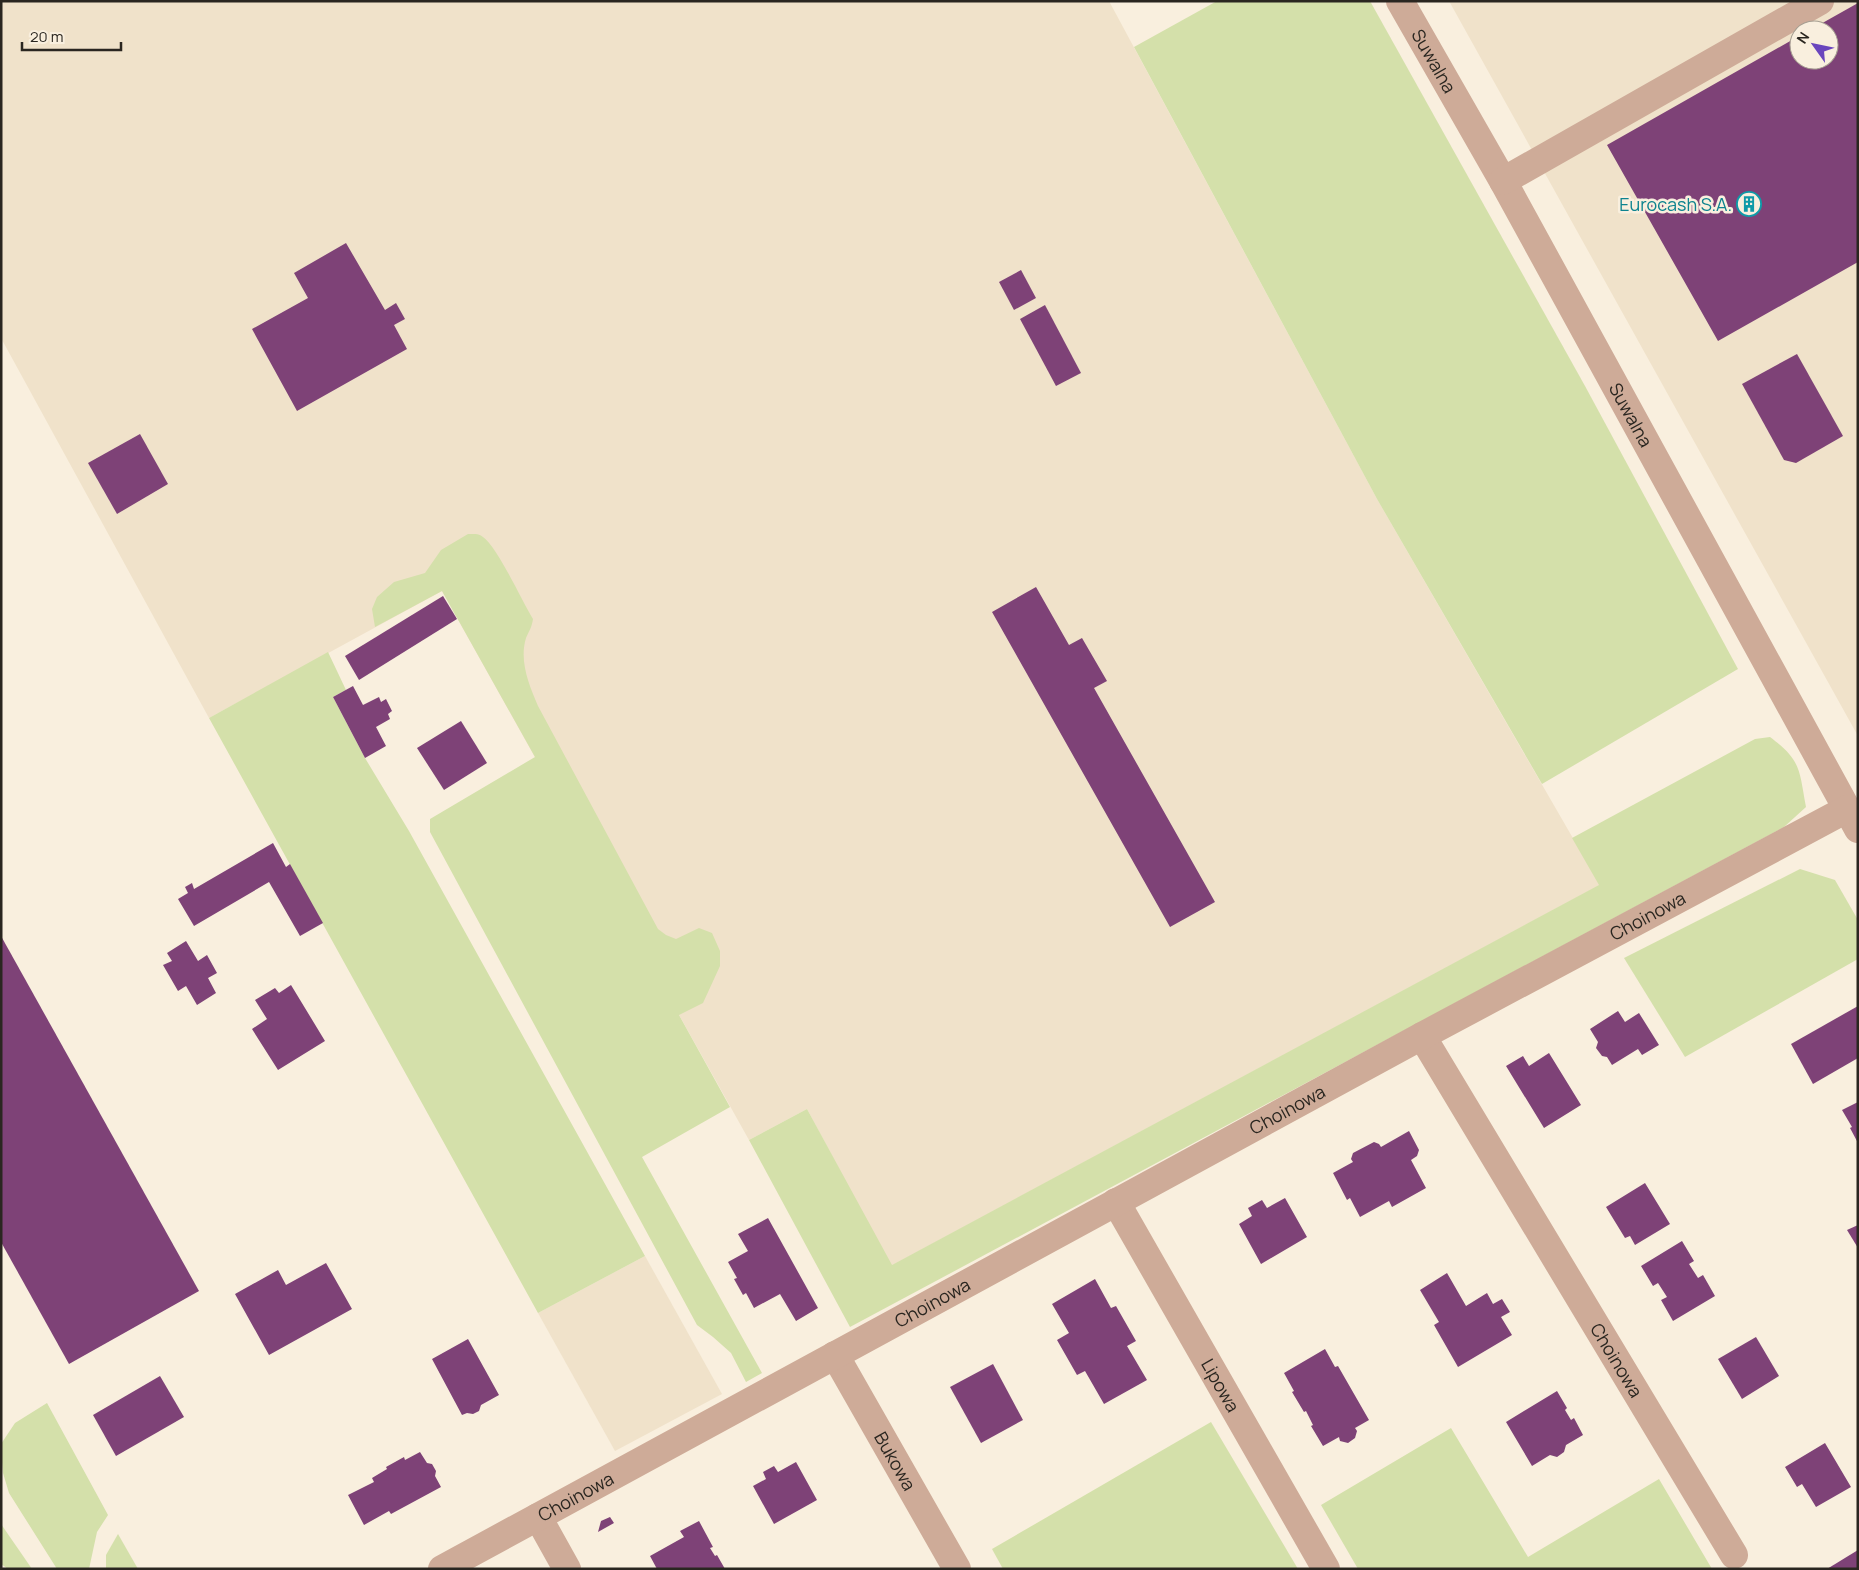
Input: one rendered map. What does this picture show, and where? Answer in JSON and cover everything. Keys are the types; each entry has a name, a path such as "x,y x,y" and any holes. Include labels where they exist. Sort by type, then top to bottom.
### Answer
{"street":[{"name":"Suwalna","path":"1400,1 1503,181 1852,819"},
{"path":"1503,181 1820,1"},
{"name":"Choinowa","path":"442,1569 1422,1036 1852,819"},
{"name":"Choinowa","path":"1422,1036 1734,1556"},
{"name":"Lipowa","path":"1116,1202 1326,1569"},
{"name":"Bukowa","path":"836,1355 957,1569"},
{"path":"538,1516 567,1569"}],"shaded area":[{"path":"1,1 1109,1 1377,499 1600,885 891,1266 807,1109 749,1140 442,591 209,718 1,338"},
{"path":"1449,1 1858,1 1858,736"},
{"path":"645,1256 722,1394 615,1451 538,1313"}],"green space":[{"path":"1217,1 1370,1 1585,386 1738,669 1542,784 1377,499 1134,47"},
{"path":"468,534 480,535 496,552 533,619 524,647 524,664 528,681 538,706 658,929 676,939 699,928 712,933 720,951 720,966 703,1003 679,1015 730,1107 642,1157 762,1373 746,1382 731,1353 697,1325 430,832 430,819 535,757 442,591 375,627 372,609 377,597 394,582 425,573 441,550"},
{"path":"328,652 346,690 333,697 365,758 409,831 645,1256 538,1313 209,718"},
{"path":"1770,737 1794,760 1800,775 1806,807 1784,827 850,1327 749,1140 807,1109 892,1265 1599,885 1572,838 1755,739"},
{"path":"1800,869 1835,880 1858,920 1858,959 1685,1057 1624,958"},
{"path":"47,1403 108,1515 97,1532 89,1569 57,1569 9,1493 3,1473 1,1444 15,1423"},
{"path":"1211,1422 1298,1569 1003,1569 992,1549"},
{"path":"1451,1428 1528,1557 1659,1479 1712,1569 1358,1569 1321,1505"},
{"path":"1,1524 32,1569 8,1569 1,1564"},
{"path":"118,1534 138,1569 106,1569 106,1555"}],"building":[{"name":"Eurocash S.A.","path":"1858,3 1858,262 1718,341 1607,145 1789,42 1789,70 1839,70 1839,20 1828,20"},
{"path":"346,243 385,310 396,303 405,319 394,325 407,349 297,411 252,329 308,298 294,273"},
{"path":"1021,270 1036,298 1014,310 999,282"},
{"path":"1045,305 1081,373 1056,386 1020,319"},
{"path":"1797,354 1843,436 1796,463 1784,460 1742,384"},
{"path":"140,434 168,484 117,514 88,463"},
{"path":"1036,587 1069,645 1082,638 1107,681 1094,688 1215,902 1170,927 992,612"},
{"path":"443,596 457,619 359,680 345,656"},
{"path":"353,686 363,705 379,697 381,702 386,699 392,711 388,714 390,719 376,727 386,746 365,758 333,697"},
{"path":"461,721 487,763 444,790 417,748"},
{"path":"273,843 286,867 290,864 323,923 300,936 269,882 194,926 178,899 188,893 185,887 192,883 194,889"},
{"path":"1,936 199,1291 69,1364 1,1242"},
{"path":"186,941 198,961 207,955 217,973 208,978 216,993 197,1005 186,986 178,991 163,965 172,961 167,953"},
{"path":"291,985 325,1041 278,1070 252,1029 267,1019 255,1000 275,988 279,993"},
{"path":"1858,1006 1858,1058 1813,1084 1791,1044"},
{"path":"1618,1011 1625,1022 1639,1013 1659,1045 1642,1055 1638,1049 1612,1065 1607,1057 1602,1056 1596,1048 1598,1042 1590,1029"},
{"path":"1549,1053 1581,1105 1544,1128 1506,1066 1523,1056 1529,1066"},
{"path":"1858,1102 1858,1143 1850,1128 1852,1127 1842,1110"},
{"path":"1409,1131 1419,1150 1417,1156 1411,1160 1426,1188 1392,1207 1389,1201 1360,1217 1350,1198 1347,1200 1333,1173 1353,1162 1351,1159 1353,1153 1374,1142 1381,1147"},
{"path":"1645,1183 1670,1224 1635,1245 1630,1236 1625,1238 1606,1207"},
{"path":"1285,1198 1307,1237 1261,1264 1239,1224 1252,1216 1248,1208 1262,1200 1267,1208"},
{"path":"768,1218 818,1308 796,1321 780,1294 754,1308 746,1293 743,1295 734,1279 737,1278 728,1262 748,1251 738,1234"},
{"path":"1858,1225 1858,1248 1847,1230"},
{"path":"1682,1241 1694,1261 1689,1264 1698,1278 1703,1275 1715,1296 1673,1321 1661,1300 1667,1297 1658,1283 1653,1286 1641,1266"},
{"path":"326,1263 352,1309 269,1355 235,1294 278,1270 286,1285"},
{"path":"1447,1273 1466,1306 1487,1293 1493,1304 1502,1299 1510,1312 1501,1317 1512,1335 1458,1367 1434,1325 1439,1322 1420,1290"},
{"path":"1095,1279 1111,1308 1116,1306 1136,1341 1127,1346 1147,1380 1104,1404 1085,1371 1077,1375 1057,1340 1069,1333 1052,1304"},
{"path":"1756,1337 1779,1376 1742,1399 1718,1359"},
{"path":"468,1339 499,1395 481,1405 479,1411 473,1414 467,1413 462,1415 432,1359"},
{"path":"1325,1349 1335,1367 1338,1366 1369,1420 1355,1428 1357,1431 1355,1438 1348,1443 1340,1441 1339,1437 1323,1446 1311,1426 1313,1425 1306,1411 1304,1412 1292,1392 1294,1391 1284,1373"},
{"path":"993,1364 1023,1420 981,1443 950,1387"},
{"path":"160,1376 184,1417 116,1456 93,1415"},
{"path":"1557,1391 1567,1408 1565,1410 1571,1420 1574,1418 1583,1435 1566,1445 1564,1452 1557,1457 1550,1455 1532,1466 1506,1422"},
{"path":"1825,1443 1851,1487 1816,1507 1802,1484 1797,1487 1785,1467"},
{"path":"420,1452 427,1463 432,1464 436,1471 435,1476 441,1487 391,1514 389,1511 364,1525 348,1495 374,1482 372,1478 387,1469 386,1467 404,1457 405,1460"},
{"path":"796,1462 817,1500 774,1524 753,1486 766,1479 763,1472 774,1466 778,1472"},
{"path":"610,1517 614,1523 598,1532 601,1521"},
{"path":"699,1521 713,1547 710,1548 715,1556 717,1555 725,1569 657,1569 650,1556 684,1537 680,1531"},
{"path":"1858,1550 1858,1569 1827,1569"}],"place":[{"name":"Eurocash S.A.","path":"1749,204"}]}
